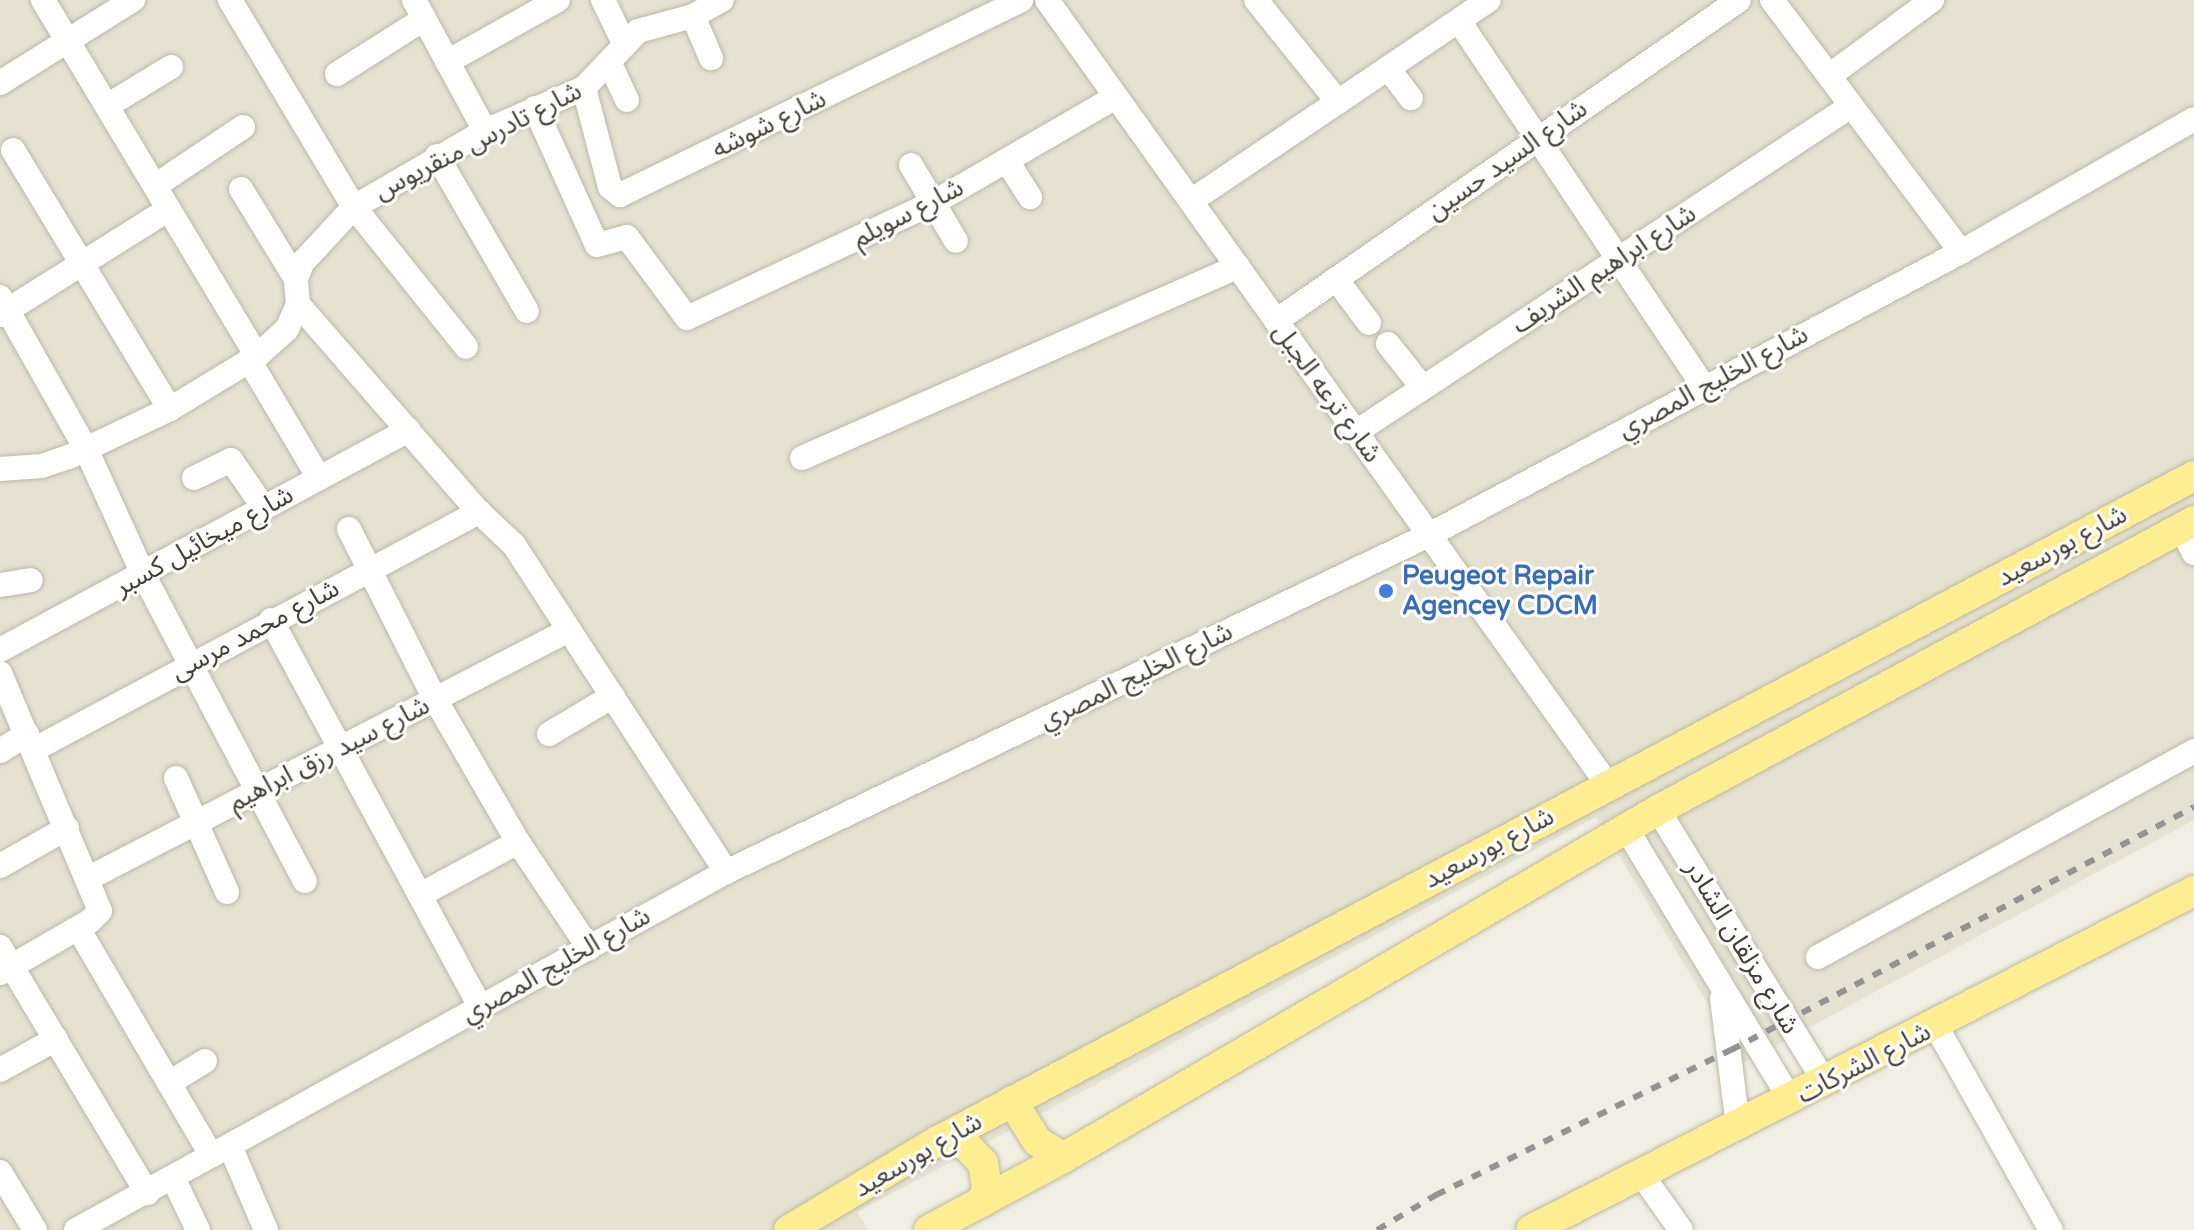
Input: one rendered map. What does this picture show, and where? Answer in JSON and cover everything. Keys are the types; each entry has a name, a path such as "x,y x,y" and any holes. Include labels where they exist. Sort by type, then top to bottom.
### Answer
{"main road":[{"name":"شارع بورسعيد","path":"789,1230 938,1141 1012,1101 2194,476"},
{"name":"شارع بورسعيد","path":"929,1230 1063,1158 1658,810 2190,534"},
{"name":"شارع الشركات","path":"1546,1227 2194,891"},
{"path":"1012,1101 1037,1141 1063,1158"},
{"path":"938,1141 965,1144 976,1152 987,1176 982,1202"}],"street":[{"path":"43,0 169,209 319,478"},
{"path":"0,83 133,0"},
{"path":"230,0 354,207 466,347"},
{"path":"447,62 558,0"},
{"path":"603,0 623,41 650,25 705,6 711,58"},
{"name":"شارع شوشه","path":"620,195 1021,0"},
{"name":"شارع ترعه الجبل","path":"1047,0 1608,785"},
{"path":"1256,0 1338,102"},
{"path":"1191,201 1489,0"},
{"name":"شارع السيد حسين","path":"1276,321 1739,0"},
{"path":"1772,0 1961,252"},
{"path":"1829,76 1932,0"},
{"path":"337,74 419,10 485,131"},
{"path":"1459,21 1703,386"},
{"name":"شارع تادرس منقريوس","path":"296,279 310,253 354,207 437,156 485,131 584,88 609,62 623,41"},
{"path":"609,62 627,100"},
{"path":"107,106 171,67"},
{"path":"1388,68 1411,98"},
{"path":"535,108 595,242 600,246 627,237 633,227 620,195 610,187 584,88"},
{"name":"شارع سويلم","path":"627,237 680,315 694,317 933,203 1116,97"},
{"name":"شارع ابراهيم الشريف","path":"1356,432 1851,106"},
{"name":"شارع الخليج المصري","path":"76,1230 726,872 1429,535 1703,386 1961,252 2194,119"},
{"path":"155,186 243,127"},
{"path":"13,150 170,409"},
{"path":"437,156 527,311"},
{"path":"1007,161 1030,197"},
{"path":"911,165 956,241"},
{"path":"0,469 42,466 170,409 253,358 287,329 298,304 296,279 241,189"},
{"path":"169,209 3,307 86,449 143,574 305,881"},
{"path":"802,458 1238,267"},
{"path":"1336,279 1369,323"},
{"path":"298,304 479,512 514,545 726,872"},
{"path":"1388,344 1423,388"},
{"name":"شارع ميخائيل كسبر","path":"0,650 408,430"},
{"path":"194,478 231,460 264,508"},
{"name":"شارع محمد مرسى","path":"0,751 30,742 190,664 479,512"},
{"path":"349,529 435,699 518,842 589,948"},
{"path":"0,585 31,580"},
{"path":"271,620 480,1006"},
{"name":"شارع سيد رزق ابراهيم","path":"89,878 569,630"},
{"path":"0,673 89,878 100,911 84,925 4,962 56,1039 147,1193"},
{"path":"549,734 613,696"},
{"path":"1818,957 2194,751"},
{"path":"176,778 227,892"},
{"name":"شارع مزلقان الشادر","path":"1658,810 1825,1083"},
{"path":"0,866 67,828"},
{"name":"شارع مزلقان الشادر","path":"1626,828 1791,1100"},
{"path":"420,895 518,842"},
{"path":"1682,921 1715,903"},
{"path":"84,925 169,1083 221,1151 266,1230"},
{"path":"1718,980 1738,1127"},
{"path":"1936,1026 2046,1228"},
{"path":"3,1062 56,1039"},
{"path":"169,1083 205,1061"},
{"path":"0,1172 35,1230"},
{"path":"1642,1175 1681,1230"},
{"path":"173,1178 198,1230"}],"shaded area":[{"path":"0,0 2194,0 2194,820 1743,1063 1596,817 857,1212 868,1230 0,1230"}],"railway":[{"path":"1377,1230 1436,1195 1731,1050 2194,807"}],"place":[{"name":"Peugeot Repair Agencey CDCM","path":"1386,591"}]}
